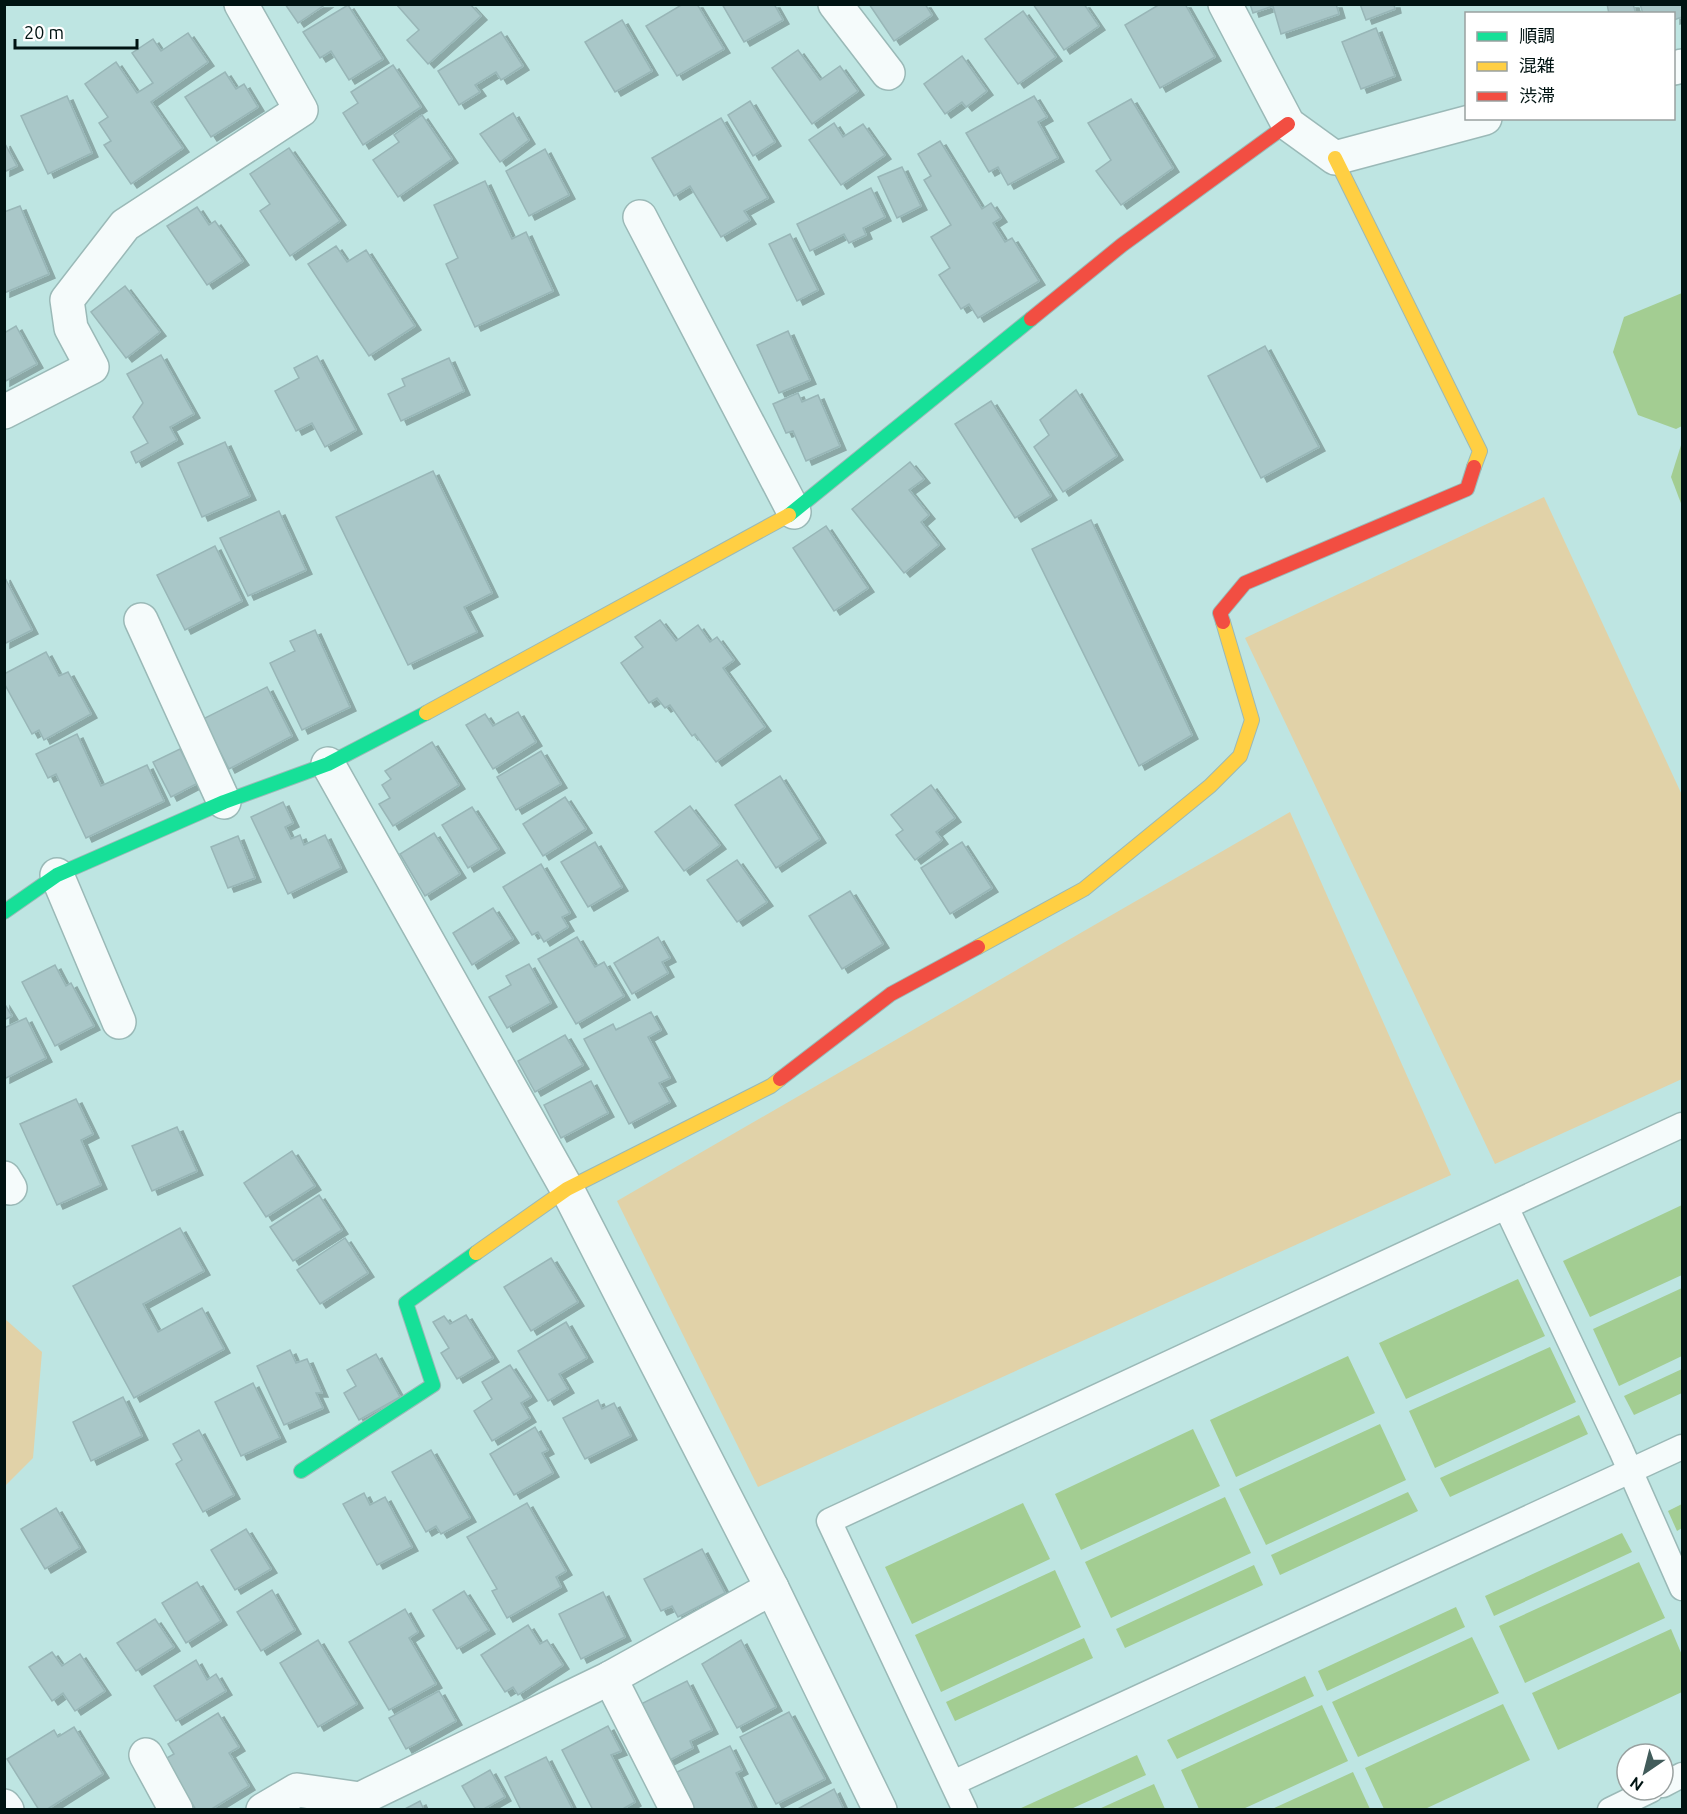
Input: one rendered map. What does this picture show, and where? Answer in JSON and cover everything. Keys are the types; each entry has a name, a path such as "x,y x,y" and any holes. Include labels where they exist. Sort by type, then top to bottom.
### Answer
{"street":[{"path":"4,412 92,367 71,328 67,300 125,225 301,110 241,4"},
{"path":"835,4 888,73"},
{"path":"301,1471 433,1385 406,1303 567,1189 771,1086 891,994 1084,889 1210,786 1240,756 1252,720 1220,613 1245,583 1467,489 1480,451 1335,158 1288,124 1225,4"},
{"path":"1335,158 1478,120"},
{"path":"4,912 57,875 224,802 328,764 408,723 794,512 1122,245 1288,124"},
{"path":"640,217 794,512"},
{"path":"141,621 224,802"},
{"path":"328,764 567,1189 772,1588 880,1809"},
{"path":"57,875 119,1022"},
{"path":"264,1809 297,1790 360,1798 610,1678 772,1588"},
{"path":"610,1678 677,1809"},
{"path":"146,1755 176,1809"}],"lane":[{"path":"965,1809 829,1521 1683,1125"},
{"path":"1506,1207 1683,1588"},
{"path":"953,1783 1683,1447"},
{"path":"1610,1809 1625,1802"}],"shaded area":[{"path":"1682,293 1682,426 1676,429 1638,415 1613,352 1624,317"},
{"path":"1682,442 1682,506 1671,477"},
{"path":"1544,497 1682,795 1682,1079 1495,1164 1245,638"},
{"path":"1290,812 1451,1175 758,1487 617,1201"},
{"path":"1682,1205 1682,1275 1590,1317 1563,1261"},
{"path":"1518,1279 1545,1336 1406,1399 1379,1343"},
{"path":"1682,1288 1682,1356 1619,1386 1593,1329"},
{"path":"5,1319 42,1352 33,1458 5,1486"},
{"path":"1550,1347 1576,1402 1435,1468 1409,1411"},
{"path":"1348,1356 1375,1413 1236,1477 1210,1420"},
{"path":"1682,1369 1682,1393 1634,1415 1624,1396"},
{"path":"1579,1415 1588,1434 1450,1497 1440,1478"},
{"path":"1380,1424 1406,1480 1266,1545 1239,1489"},
{"path":"1193,1429 1220,1486 1081,1550 1055,1494"},
{"path":"1408,1492 1418,1511 1280,1575 1271,1555"},
{"path":"1225,1497 1251,1553 1111,1618 1085,1562"},
{"path":"1023,1503 1050,1559 912,1624 885,1567"},
{"path":"1682,1504 1682,1528 1677,1531 1668,1511"},
{"path":"1622,1533 1632,1552 1494,1616 1485,1596"},
{"path":"1639,1562 1665,1618 1525,1683 1499,1626"},
{"path":"1254,1565 1263,1585 1125,1648 1116,1629"},
{"path":"1055,1570 1081,1627 941,1692 915,1635"},
{"path":"1456,1607 1465,1627 1327,1691 1318,1671"},
{"path":"1671,1629 1682,1655 1682,1692 1558,1750 1532,1693"},
{"path":"1472,1637 1499,1693 1358,1757 1332,1702"},
{"path":"1084,1638 1093,1658 955,1721 946,1702"},
{"path":"1305,1676 1314,1696 1177,1759 1167,1740"},
{"path":"1503,1704 1530,1760 1425,1809 1384,1809 1365,1768"},
{"path":"1322,1705 1348,1761 1243,1809 1199,1809 1181,1770"},
{"path":"1137,1755 1146,1775 1071,1809 1019,1809"},
{"path":"1353,1772 1370,1809 1272,1809"},
{"path":"1154,1784 1165,1809 1099,1809"}],"building":[{"path":"285,4 326,4 298,23"},
{"path":"396,4 470,4 481,16 428,64 407,40 419,30"},
{"path":"683,4 697,4 724,49 677,76 646,26"},
{"path":"722,4 774,4 783,20 744,42"},
{"path":"869,4 925,4 932,15 894,41"},
{"path":"1033,4 1084,4 1099,26 1064,50"},
{"path":"1160,4 1185,4 1215,57 1160,88 1125,25"},
{"path":"1250,4 1336,4 1339,14 1281,34 1273,6 1253,13"},
{"path":"1360,4 1394,4 1395,9 1366,20"},
{"path":"1607,4 1633,4 1635,12 1609,12"},
{"path":"1640,4 1682,4 1682,17 1675,20 1675,12 1642,12"},
{"path":"348,5 383,59 349,80 331,51 320,58 303,32"},
{"path":"1023,11 1056,57 1018,84 985,39"},
{"path":"622,20 652,71 615,92 585,42"},
{"path":"1376,28 1395,76 1361,89 1342,42"},
{"path":"501,32 523,66 501,80 496,72 475,85 480,92 459,105 438,71"},
{"path":"188,33 208,62 151,102 183,148 131,184 104,145 111,141 99,123 108,117 85,84 116,62 137,93 153,83 132,53 153,39 161,51"},
{"path":"798,50 820,80 840,66 858,91 812,124 772,68"},
{"path":"962,56 987,91 966,107 962,102 945,114 924,84"},
{"path":"393,65 421,107 363,145 343,113 358,103 351,92"},
{"path":"225,72 236,89 244,84 258,107 211,137 185,97"},
{"path":"67,96 92,153 48,174 21,116"},
{"path":"1034,96 1047,117 1038,122 1058,158 1008,185 998,167 989,172 966,133"},
{"path":"1131,99 1173,168 1121,205 1096,171 1111,160 1088,123"},
{"path":"750,101 775,142 753,156 728,115"},
{"path":"513,113 529,140 500,162 480,134"},
{"path":"422,115 452,159 398,197 373,160 399,142 394,135"},
{"path":"721,118 768,198 744,211 750,220 721,237 690,186 674,196 652,158"},
{"path":"834,123 843,137 863,124 885,155 841,185 809,140"},
{"path":"940,141 982,209 991,203 1001,218 993,223 1005,242 1012,238 1039,281 978,318 969,304 961,309 939,275 950,268 931,237 951,225 924,180 931,176 918,154"},
{"path":"4,142 17,166 4,172"},
{"path":"289,148 340,221 290,256 260,211 270,204 250,174"},
{"path":"545,149 569,195 529,216 506,171"},
{"path":"902,167 921,206 897,218 878,177"},
{"path":"485,181 512,239 526,232 553,291 475,327 446,264 458,258 434,205"},
{"path":"871,188 885,217 863,228 866,235 849,243 844,234 810,251 797,224"},
{"path":"20,206 49,274 4,293 4,212"},
{"path":"197,207 209,225 215,221 243,261 207,285 167,226"},
{"path":"790,234 818,290 797,301 769,244"},
{"path":"336,246 347,262 366,250 415,326 369,356 308,264"},
{"path":"125,286 160,332 126,358 91,312"},
{"path":"16,326 37,364 4,382 4,329 6,332"},
{"path":"788,331 810,380 779,393 757,345"},
{"path":"1265,346 1319,447 1261,478 1208,376"},
{"path":"161,355 194,414 170,427 177,440 136,463 131,452 148,443 133,417 143,403 127,374"},
{"path":"317,356 356,430 325,447 312,423 296,431 275,391 299,378 294,368"},
{"path":"449,358 464,391 401,421 388,394 405,386 402,379"},
{"path":"1076,390 1117,456 1063,492 1034,447 1049,435 1040,420"},
{"path":"798,393 802,402 818,395 840,446 806,461 793,431 786,433 773,404"},
{"path":"991,401 1051,496 1015,518 955,424"},
{"path":"225,442 250,496 202,517 178,463"},
{"path":"910,462 924,479 909,490 929,515 921,522 939,545 904,573 852,509"},
{"path":"433,471 492,593 464,607 477,632 408,665 336,517"},
{"path":"279,511 306,570 248,596 220,538"},
{"path":"1091,520 1192,735 1139,766 1032,549"},
{"path":"826,526 868,588 834,611 793,548"},
{"path":"215,546 242,601 185,630 157,575"},
{"path":"4,576 32,630 4,644"},
{"path":"660,620 676,641 698,625 710,642 717,637 734,660 723,668 765,727 716,762 695,734 692,736 670,705 665,708 657,698 649,703 621,663 643,647 635,637"},
{"path":"315,630 350,707 302,730 270,663 295,651 290,641"},
{"path":"46,652 59,676 68,672 91,714 44,740 39,730 32,734 4,683 4,674"},
{"path":"267,687 292,736 229,769 203,719"},
{"path":"518,712 536,742 493,769 466,725 485,714 493,726"},
{"path":"77,734 101,786 147,765 164,801 86,838 56,774 48,778 36,754"},
{"path":"432,742 459,785 393,826 379,804 390,798 382,785 391,779 385,771"},
{"path":"180,749 198,783 171,797 153,762"},
{"path":"541,751 561,784 516,810 497,777"},
{"path":"780,776 820,839 776,868 735,805"},
{"path":"931,785 955,818 936,832 942,840 915,860 896,835 903,830 891,815"},
{"path":"565,797 586,829 543,856 523,824"},
{"path":"283,802 293,823 285,827 291,839 300,835 304,845 325,835 341,868 288,894 251,817"},
{"path":"690,806 720,845 684,871 655,832"},
{"path":"472,807 499,849 468,868 442,825"},
{"path":"434,833 460,874 425,896 400,854"},
{"path":"238,836 255,878 228,888 211,847"},
{"path":"595,842 622,887 588,907 561,862"},
{"path":"962,842 992,888 950,914 921,868"},
{"path":"737,860 767,902 737,922 707,880"},
{"path":"541,864 570,913 562,917 568,927 544,942 538,932 532,935 503,887"},
{"path":"850,891 883,944 842,969 809,916"},
{"path":"493,908 513,939 472,965 453,933"},
{"path":"577,937 595,967 604,962 624,996 576,1024 538,959"},
{"path":"658,937 670,958 662,962 668,973 632,994 614,963"},
{"path":"529,964 551,1003 507,1028 489,997 511,985 506,976"},
{"path":"55,965 66,986 71,983 94,1026 55,1046 22,982"},
{"path":"4,1003 12,1016 4,1020"},
{"path":"651,1012 661,1030 648,1037 670,1078 659,1083 670,1102 629,1124 584,1039 613,1024 616,1030"},
{"path":"26,1018 46,1058 4,1079 4,1028"},
{"path":"565,1035 583,1065 535,1092 518,1061"},
{"path":"591,1081 608,1113 561,1138 544,1105"},
{"path":"76,1099 93,1134 81,1140 101,1185 57,1205 20,1124"},
{"path":"177,1127 197,1171 152,1191 132,1146"},
{"path":"292,1151 315,1186 266,1217 244,1183"},
{"path":"319,1195 342,1230 293,1261 270,1227"},
{"path":"180,1228 204,1271 143,1304 158,1332 202,1308 224,1349 134,1398 73,1286"},
{"path":"345,1238 368,1273 320,1304 297,1270"},
{"path":"551,1258 578,1302 531,1331 504,1287"},
{"path":"466,1315 493,1358 457,1379 441,1353 449,1348 433,1322 444,1316 450,1324"},
{"path":"566,1322 587,1358 559,1374 568,1389 548,1401 518,1351"},
{"path":"290,1350 296,1363 307,1359 322,1393 316,1393 323,1408 284,1425 257,1366"},
{"path":"376,1354 400,1397 359,1420 344,1393 356,1386 347,1370"},
{"path":"510,1365 531,1397 521,1403 530,1418 492,1441 474,1411 492,1399 482,1382"},
{"path":"253,1383 280,1438 241,1456 215,1402"},
{"path":"123,1397 142,1436 91,1461 73,1422"},
{"path":"598,1400 602,1409 614,1403 631,1436 585,1459 563,1418"},
{"path":"535,1427 548,1450 542,1453 553,1473 514,1495 490,1454"},
{"path":"199,1430 234,1495 203,1512 176,1464 182,1460 173,1444"},
{"path":"431,1450 470,1518 441,1534 436,1526 426,1532 392,1472"},
{"path":"364,1493 370,1505 385,1497 412,1547 377,1565 343,1504"},
{"path":"527,1503 566,1571 556,1577 561,1587 507,1618 492,1591 497,1589 467,1537"},
{"path":"56,1508 80,1548 45,1569 21,1529"},
{"path":"246,1529 271,1569 235,1590 211,1550"},
{"path":"702,1549 725,1593 678,1617 672,1606 661,1611 644,1579"},
{"path":"197,1582 221,1621 186,1643 162,1603"},
{"path":"272,1590 295,1630 261,1651 237,1612"},
{"path":"464,1591 489,1630 457,1649 433,1610"},
{"path":"603,1592 625,1637 581,1659 559,1614"},
{"path":"405,1609 418,1632 409,1638 436,1684 389,1710 349,1642"},
{"path":"155,1619 174,1647 136,1671 117,1643"},
{"path":"528,1625 540,1644 547,1640 563,1665 518,1695 513,1687 505,1692 481,1655"},
{"path":"318,1640 357,1704 318,1727 280,1663"},
{"path":"741,1640 776,1707 737,1728 702,1664"},
{"path":"52,1652 62,1666 80,1654 105,1691 75,1711 63,1693 52,1701 29,1667"},
{"path":"196,1660 207,1680 216,1674 226,1691 176,1721 154,1686"},
{"path":"687,1681 712,1730 690,1741 693,1748 666,1762 637,1706"},
{"path":"439,1691 456,1721 406,1749 389,1718"},
{"path":"789,1712 825,1779 776,1804 740,1737"},
{"path":"218,1713 239,1747 229,1753 249,1786 210,1810 196,1810 165,1759 174,1754 168,1744"},
{"path":"608,1726 621,1751 611,1755 635,1802 621,1810 593,1810 562,1750"},
{"path":"74,1727 103,1774 46,1810 39,1810 7,1759 54,1730 58,1737"},
{"path":"730,1746 742,1770 736,1773 754,1810 693,1810 675,1773"},
{"path":"546,1757 573,1810 521,1810 505,1777"},
{"path":"490,1770 505,1797 482,1810 476,1810 462,1786"},
{"path":"834,1789 844,1810 796,1810"},
{"path":"420,1801 424,1810 403,1810"}],"traffic: fast":[{"path":"789,515 1031,319"},
{"path":"4,912 57,875 224,802 328,764 426,713"},
{"path":"301,1471 433,1385 406,1303 476,1253"}],"traffic: slow":[{"path":"1335,158 1480,451 1474,467"},
{"path":"426,713 789,515"},
{"path":"978,947 1084,889 1210,786 1240,756 1252,720 1223,622"},
{"path":"476,1253 567,1189 771,1086 780,1079"}],"traffic: jam":[{"path":"1031,319 1122,245 1288,124"},
{"path":"1223,622 1220,613 1245,583 1467,489 1474,467"},
{"path":"780,1079 891,994 978,947"}]}
